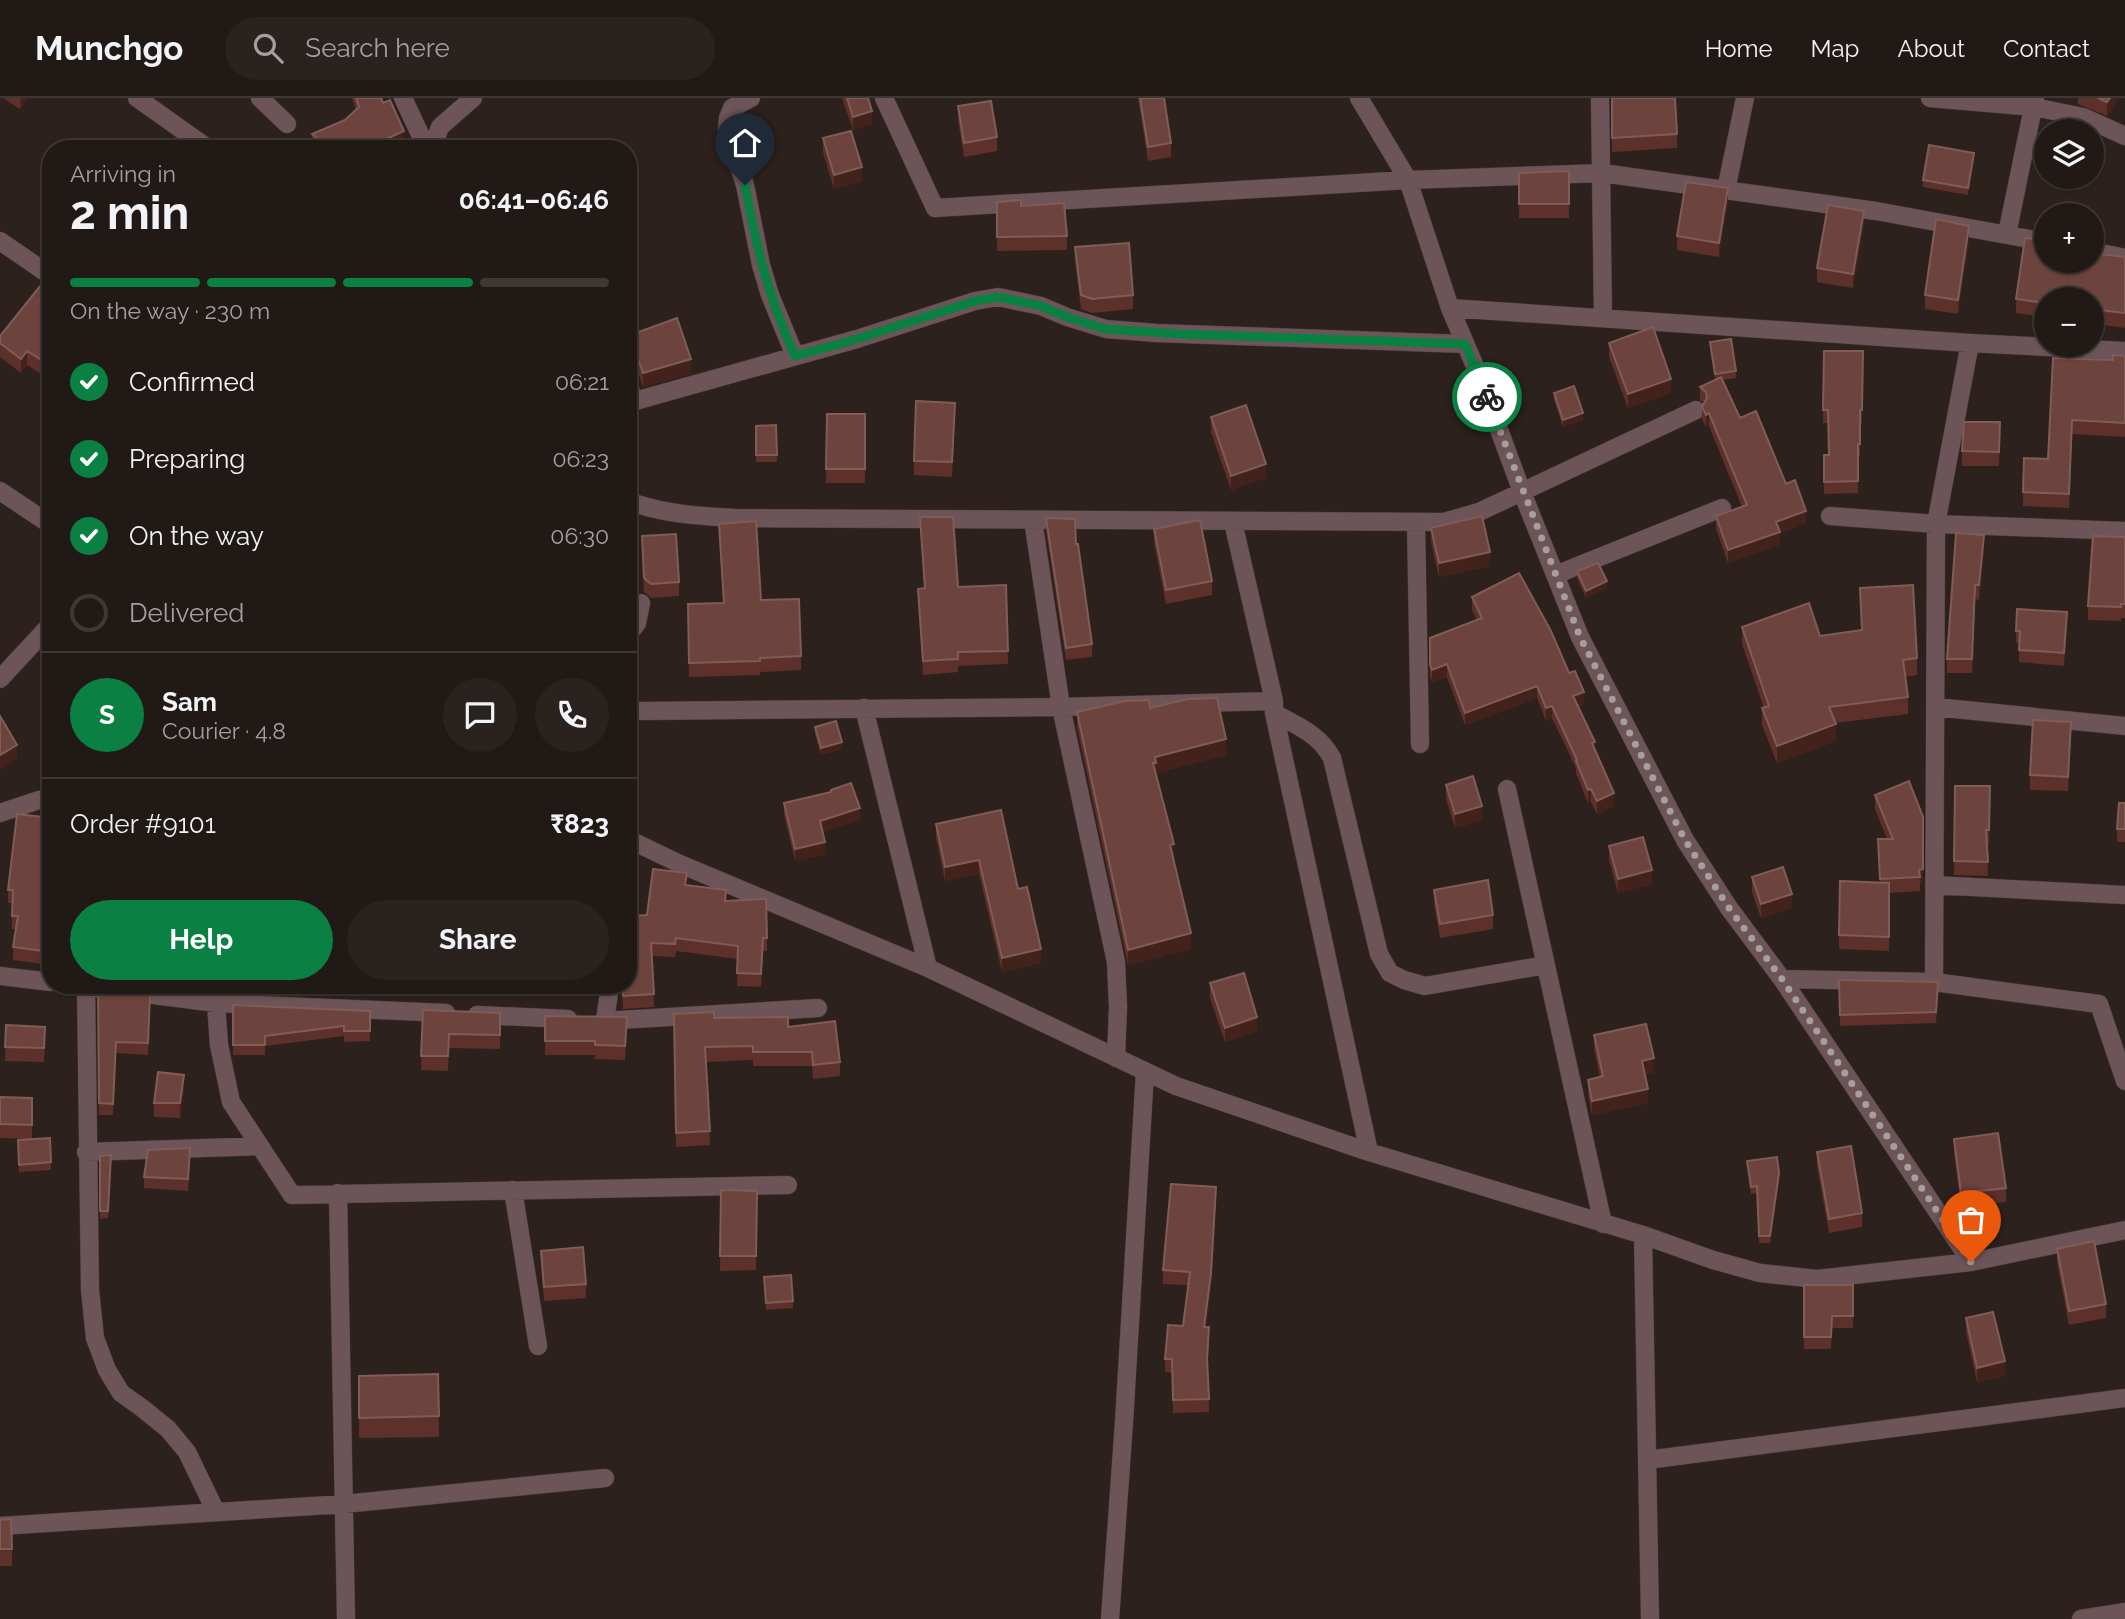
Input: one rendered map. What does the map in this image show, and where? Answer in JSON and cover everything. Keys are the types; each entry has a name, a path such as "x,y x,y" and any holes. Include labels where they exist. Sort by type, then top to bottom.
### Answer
{"street":[{"path":"137,98 196,140"},
{"path":"260,98 287,124"},
{"path":"402,98 423,140"},
{"path":"435,140 440,127 473,98"},
{"path":"751,98 732,108 727,129 745,185 761,265 795,356"},
{"path":"884,98 935,208 1408,180 1602,173 1876,211 2034,240"},
{"path":"1359,98 1408,180 1450,308 1580,637 1685,840 1729,908 1782,979 1971,1262"},
{"path":"1600,98 1603,318"},
{"path":"1726,190 1745,98"},
{"path":"1930,98 2035,102 2083,117 2125,136"},
{"path":"2007,234 2035,102"},
{"path":"0,242 42,270"},
{"path":"2104,254 2125,258"},
{"path":"637,400 857,339 975,301 998,297 1041,306 1105,329 1465,344"},
{"path":"1450,308 2125,351"},
{"path":"1934,982 1936,524 1970,343"},
{"path":"637,504 650,509 689,516 735,518 1444,522 1479,512 1696,410"},
{"path":"0,491 42,519"},
{"path":"1555,575 1723,508"},
{"path":"1830,516 1936,524 2125,531"},
{"path":"1033,520 1061,707 1115,962 1118,1007 1116,1058"},
{"path":"1233,522 1369,1152"},
{"path":"1416,523 1420,744"},
{"path":"637,623 641,603"},
{"path":"0,679 42,634"},
{"path":"640,711 1274,707 1313,734 1325,745 1332,758 1379,954 1390,973 1404,981 1425,986 1546,965"},
{"path":"1935,707 2125,726"},
{"path":"864,708 928,968"},
{"path":"1507,789 1603,1223"},
{"path":"0,813 42,800"},
{"path":"637,846 928,968 1176,1086 1369,1152 1643,1235 1748,1270 1817,1279 1971,1262 2125,1230"},
{"path":"1934,885 2125,895"},
{"path":"0,976 42,981"},
{"path":"1782,979 1934,982 2099,1004 2125,1081"},
{"path":"81,994 90,1290 95,1338 107,1370 121,1394 168,1429 187,1452 216,1512"},
{"path":"145,994 216,1003 605,1021 818,1007"},
{"path":"605,1021 609,994"},
{"path":"216,1003 219,1045 231,1102 292,1195 788,1185"},
{"path":"1110,1619 1145,1072"},
{"path":"86,1152 260,1146"},
{"path":"513,1190 538,1346"},
{"path":"338,1194 346,1619"},
{"path":"1643,1235 1650,1619"},
{"path":"1647,1460 2125,1398"},
{"path":"0,1526 344,1504 605,1478"},
{"path":"2081,1619 2125,1612"}],"building":[{"path":"356,98 381,98 383,103 390,100 404,131 384,140 319,140 312,134 345,120 359,107"},
{"path":"847,98 868,98 872,111 853,117"},
{"path":"1140,98 1164,98 1171,143 1148,147"},
{"path":"1612,98 1675,98 1677,134 1612,138"},
{"path":"991,101 997,137 964,143 958,106"},
{"path":"851,131 862,167 834,175 823,138"},
{"path":"1929,145 1974,153 1968,188 1923,180"},
{"path":"1569,171 1569,204 1519,204 1519,173"},
{"path":"1686,182 1728,188 1719,243 1677,236"},
{"path":"1021,200 1021,206 1064,203 1067,236 997,237 997,202"},
{"path":"1828,205 1864,211 1853,274 1817,268"},
{"path":"1936,219 1969,226 1958,300 1925,295"},
{"path":"2025,238 2034,239 2034,273 2104,273 2104,255 2125,257 2125,313 2104,311 2104,287 2034,287 2034,301 2016,299"},
{"path":"1129,243 1133,295 1092,299 1081,295 1075,247"},
{"path":"41,285 42,360 27,351 21,359 0,343 0,336"},
{"path":"677,318 691,359 643,373 637,355 637,332"},
{"path":"1653,327 1671,379 1628,394 1609,343"},
{"path":"1731,339 1736,371 1715,374 1710,342"},
{"path":"1824,351 1863,351 1858,481 1824,482 1824,455 1829,455 1828,410 1823,410"},
{"path":"2113,355 2125,356 2125,423 2072,420 2069,494 2023,492 2024,458 2048,459 2053,358 2113,360"},
{"path":"1721,377 1740,418 1756,411 1786,484 1795,480 1806,511 1776,522 1780,532 1728,550 1716,516 1747,505 1709,413 1706,415 1702,407 1707,398 1706,392 1700,387"},
{"path":"1574,386 1583,413 1563,420 1554,393"},
{"path":"916,401 955,403 952,462 914,461"},
{"path":"1246,405 1266,464 1231,476 1211,417"},
{"path":"827,414 865,414 865,469 826,469"},
{"path":"1964,422 2000,422 1999,452 1962,451"},
{"path":"776,425 777,455 756,455 756,426"},
{"path":"1482,516 1490,552 1439,563 1431,528"},
{"path":"920,517 953,517 958,587 1006,585 1008,651 958,652 958,659 923,661 918,589 925,588"},
{"path":"1046,518 1075,519 1076,544 1092,644 1066,648"},
{"path":"1200,520 1212,581 1166,590 1154,529"},
{"path":"756,521 761,600 799,599 801,656 760,658 760,661 689,663 688,604 724,603 719,524"},
{"path":"1956,533 1984,535 1979,585 1975,585 1972,659 1947,659"},
{"path":"676,534 679,582 651,584 644,578 642,536"},
{"path":"2093,536 2125,537 2125,604 2121,604 2121,607 2088,606"},
{"path":"1598,563 1607,581 1586,591 1577,571"},
{"path":"1519,573 1551,631 1569,673 1575,671 1584,692 1573,696 1595,742 1592,743 1614,793 1597,801 1591,789 1588,790 1552,706 1546,708 1537,686 1465,713 1447,664 1432,670 1430,665 1430,638 1482,618 1472,597"},
{"path":"1913,585 1917,658 1903,660 1908,697 1829,707 1836,724 1777,746 1762,708 1769,706 1742,627 1809,603 1820,636 1862,630 1860,588"},
{"path":"2017,609 2067,612 2064,653 2019,650"},
{"path":"1217,698 1226,739 1155,757 1156,763 1153,763 1174,844 1170,845 1191,933 1128,950 1077,712 1125,701 1149,700 1150,708 1188,699"},
{"path":"0,716 17,745 0,755"},
{"path":"2033,720 2071,722 2068,777 2030,775"},
{"path":"836,721 842,742 821,748 815,727"},
{"path":"1473,776 1482,806 1455,814 1446,785"},
{"path":"1909,781 1923,817 1923,869 1919,870 1920,877 1880,879 1878,839 1893,839 1875,795"},
{"path":"851,783 860,808 820,821 825,842 795,849 784,803 831,792"},
{"path":"1955,786 1990,786 1989,830 1986,830 1988,862 1954,861"},
{"path":"2119,803 2125,803 2125,829 2117,829"},
{"path":"1001,810 1018,889 1027,887 1041,949 1002,958 979,860 945,867 936,824"},
{"path":"17,814 42,817 42,951 13,947 18,916 12,916 13,890 8,890"},
{"path":"1643,837 1652,870 1618,879 1609,846"},
{"path":"1783,867 1792,894 1761,904 1752,877"},
{"path":"653,869 687,873 685,885 726,890 725,901 766,899 767,938 763,938 761,974 737,973 738,946 676,938 675,944 651,943 654,994 623,996 637,994 637,916 647,915"},
{"path":"1488,880 1493,915 1440,924 1434,890"},
{"path":"1840,881 1889,883 1889,937 1839,935"},
{"path":"1244,973 1257,1017 1225,1028 1210,983"},
{"path":"1839,980 1938,982 1936,1012 1840,1015"},
{"path":"98,994 150,995 148,1043 116,1042 113,1104 99,1103"},
{"path":"233,1005 370,1011 370,1031 344,1031 344,1026 265,1036 265,1045 233,1045"},
{"path":"423,1010 500,1013 500,1035 449,1034 448,1056 421,1056"},
{"path":"714,1012 714,1018 788,1017 788,1027 835,1021 840,1062 813,1065 812,1052 753,1052 753,1046 705,1047 710,1131 676,1133 674,1014"},
{"path":"545,1016 627,1017 625,1046 595,1045 595,1041 545,1041"},
{"path":"1646,1024 1654,1058 1642,1061 1648,1089 1592,1101 1588,1080 1603,1076 1594,1035"},
{"path":"6,1025 45,1027 44,1048 5,1047"},
{"path":"158,1072 184,1075 180,1103 154,1103"},
{"path":"0,1097 32,1098 32,1125 0,1124"},
{"path":"1998,1133 2006,1188 1961,1193 1954,1139"},
{"path":"50,1138 51,1162 19,1165 18,1140"},
{"path":"1851,1146 1862,1213 1829,1219 1817,1152"},
{"path":"190,1148 188,1179 144,1177 148,1150"},
{"path":"111,1155 108,1211 100,1211 100,1156"},
{"path":"1777,1157 1779,1173 1770,1236 1759,1236 1757,1186 1751,1187 1747,1161"},
{"path":"1171,1184 1216,1187 1211,1273 1204,1327 1209,1327 1209,1399 1173,1400 1172,1359 1165,1359 1168,1325 1183,1326 1190,1272 1163,1270"},
{"path":"721,1190 757,1191 756,1256 720,1256"},
{"path":"2094,1241 2106,1304 2069,1311 2057,1249"},
{"path":"583,1247 586,1284 544,1287 541,1251"},
{"path":"791,1275 793,1301 766,1303 764,1277"},
{"path":"1804,1285 1853,1285 1853,1316 1832,1316 1831,1337 1804,1337"},
{"path":"1993,1312 2005,1361 1977,1368 1966,1318"},
{"path":"438,1374 439,1416 359,1418 359,1376"},
{"path":"11,1519 12,1549 0,1549 0,1520"}],"way so far":[{"path":"1487,397 1580,637 1685,840 1729,908 1782,979 1971,1262"}],"route":[{"path":"745,185 761,265 778,318 795,356 975,301 998,297 1041,306 1105,329 1465,344 1487,397"}]}
